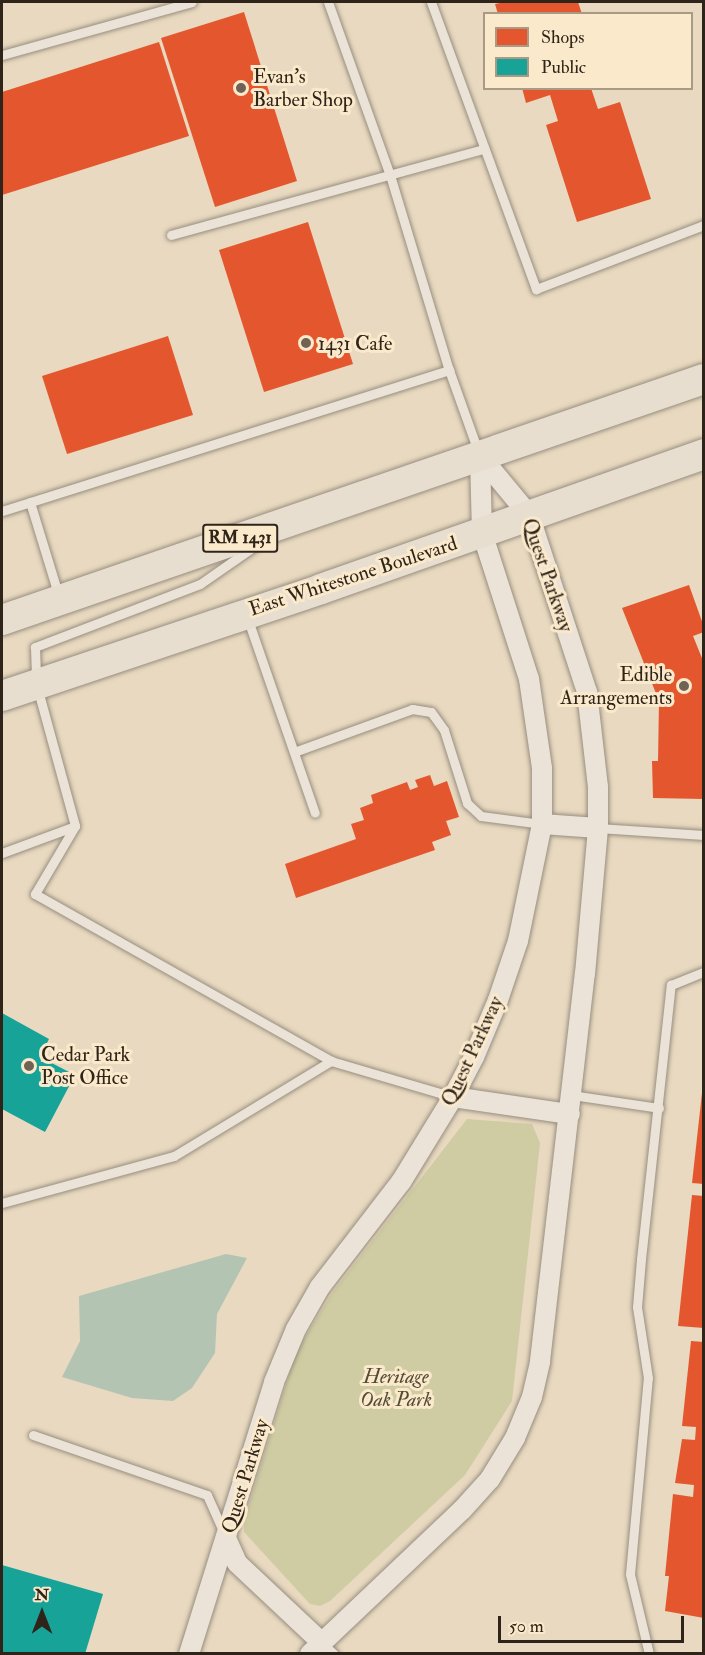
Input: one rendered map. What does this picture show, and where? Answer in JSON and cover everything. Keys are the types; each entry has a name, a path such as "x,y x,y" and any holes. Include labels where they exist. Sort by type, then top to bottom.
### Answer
{"main road":[{"name":"RM 1431","path":"2,620 704,380"},
{"name":"East Whitestone Boulevard","path":"2,696 482,533 704,454"}],"street":[{"name":"Quest Parkway","path":"322,1650 490,1479 515,1438 532,1397 540,1361 571,1104 598,828 598,787 587,692 529,515 480,456"},
{"name":"Quest Parkway","path":"189,1653 274,1382 296,1329 320,1287 401,1182 453,1097 482,1038 518,941 542,824 542,768 529,679 482,533 480,456"},
{"path":"542,824 598,828"},
{"path":"453,1097 571,1104"},
{"path":"226,1538 237,1563 322,1650"}],"lane":[{"path":"2,55 192,2"},
{"path":"328,2 390,175 449,370 480,456"},
{"path":"431,2 536,289 704,225"},
{"path":"171,235 484,148"},
{"path":"2,511 449,370"},
{"path":"30,502 60,600"},
{"path":"293,519 200,584 35,647 36,683 75,826 35,894 331,1061 453,1097"},
{"path":"245,612 315,813"},
{"path":"294,752 412,709 431,712 444,730 467,803 481,816 542,824"},
{"path":"2,854 75,826"},
{"path":"598,828 704,835"},
{"path":"649,1653 630,1574 648,1378 637,1307 671,985 704,972"},
{"path":"2,1203 174,1156 331,1061"},
{"path":"571,1104 659,1108"},
{"path":"33,1436 207,1495 226,1538"}],"green space":[{"name":"Heritage Oak Park","path":"467,1119 532,1124 540,1143 512,1401 465,1475 330,1601 320,1606 310,1604 244,1532 244,1521 296,1352 333,1292"}],"shaded area":[{"path":"226,1254 247,1258 217,1314 215,1353 192,1388 173,1401 132,1398 62,1377 80,1341 79,1296"}],"building: Shops":[{"path":"578,2 581,12 497,12 495,4"},
{"path":"244,12 297,181 215,207 161,38"},
{"path":"159,42 189,136 2,195 2,92"},
{"path":"523,90 592,90 598,109 620,102 651,199 577,222 546,125 558,121 550,95 526,103"},
{"path":"308,222 353,364 264,392 219,250"},
{"path":"168,336 193,415 67,454 42,376"},
{"path":"689,585 704,627 704,632 693,636 704,663 704,799 653,798 652,761 658,761 659,701 622,608"},
{"path":"430,775 434,786 447,781 459,817 446,821 451,835 432,842 435,850 296,898 285,864 356,839 351,824 364,820 360,808 373,803 371,795 407,782 410,790 418,787 415,780"},
{"path":"702,1093 704,1093 704,1184 692,1183"},
{"path":"692,1195 704,1196 704,1328 678,1326"},
{"path":"691,1341 704,1342 704,1618 665,1611 669,1576 665,1576 673,1494 693,1497 694,1485 675,1483 682,1439 695,1440 696,1427 682,1426"}],"building: Public":[{"name":"Cedar Park Post Office","path":"2,1013 49,1039 40,1057 75,1075 45,1132 2,1109"},
{"path":"2,1565 103,1594 85,1654 2,1654"}],"place":[{"name":"Evan's Barber Shop","path":"241,88"},
{"name":"1431 Cafe","path":"306,343"},
{"name":"Edible Arrangements","path":"684,686"},
{"name":"Cedar Park Post Office","path":"29,1066"}]}
